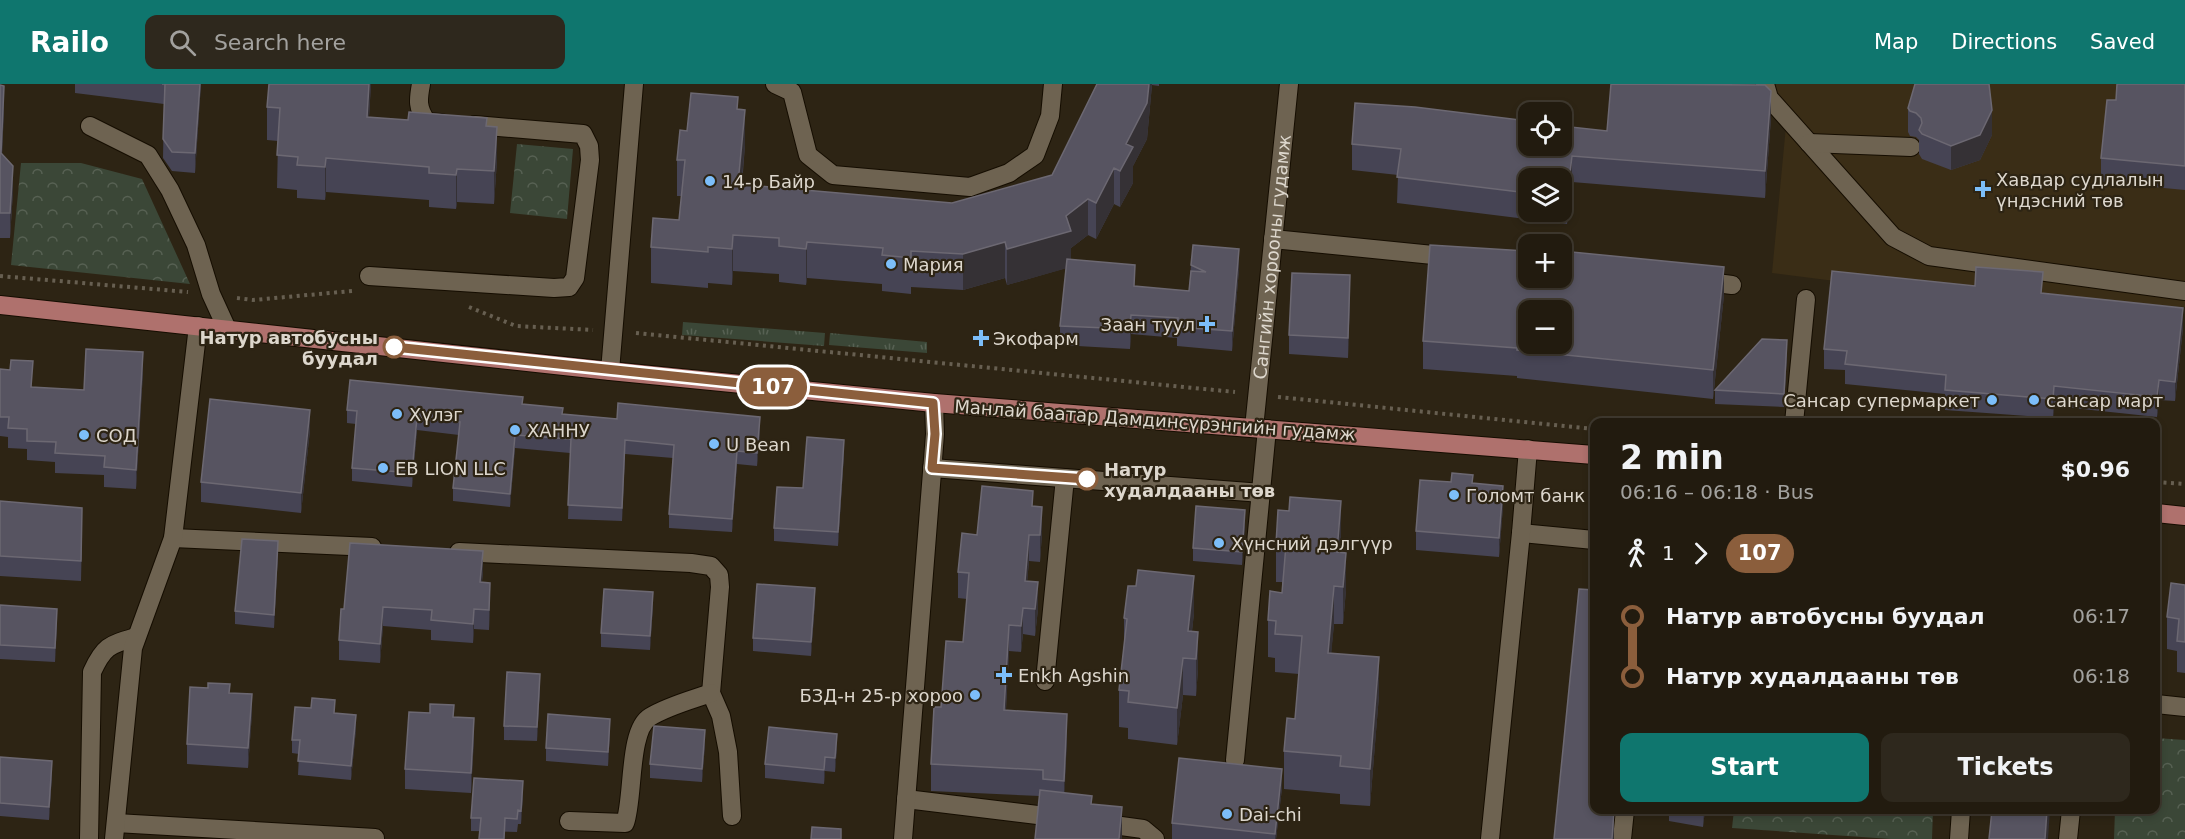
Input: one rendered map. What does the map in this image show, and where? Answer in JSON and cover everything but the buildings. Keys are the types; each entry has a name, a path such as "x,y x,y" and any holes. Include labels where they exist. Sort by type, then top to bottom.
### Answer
{"main road":[{"name":"Манлай баатар Дамдинсүрэнгийн гудамж","path":"0,305 610,371 933,403 1590,455"},
{"path":"2160,513 2185,516"}],"street":[{"path":"369,276 554,288 569,287 575,278 590,160 589,146 583,134 427,122 418,106 421,84"},
{"path":"610,371 634,84"},
{"path":"775,84 792,92 808,155 833,175 970,187 1009,173 1035,155 1050,116 1053,84"},
{"name":"Сангийн хорооны гудамж","path":"1235,760 1262,493 1257,394 1289,84"},
{"path":"1765,84 1769,98 1893,237 1929,256 2185,291"},
{"path":"90,126 148,155 170,190 196,245 211,294 227,329"},
{"path":"1809,143 1911,147"},
{"path":"1273,239 1470,259"},
{"path":"1687,280 1732,285"},
{"path":"1794,418 1806,299"},
{"path":"198,326 173,538 133,648 115,831 375,838"},
{"path":"903,839 935,434 933,403"},
{"path":"1490,839 1528,449"},
{"path":"932,468 1262,493"},
{"path":"1045,681 1065,478"},
{"path":"1521,533 1590,540"},
{"path":"173,538 385,548"},
{"path":"444,551 692,563 711,566 719,576 720,587 711,693 721,716 728,752 732,816"},
{"path":"89,839 92,672 101,653 117,643 136,638"},
{"path":"569,821 625,823 630,810 638,733 648,718 711,693"},
{"path":"2160,704 2185,707"},
{"path":"906,799 1143,829 1155,839"},
{"path":"1622,839 1625,814"},
{"path":"1959,839 1961,814"},
{"path":"2068,839 2071,814"}],"path":[{"path":"0,276 211,294 253,300 347,291 359,292"},
{"path":"465,306 516,326 612,331 1590,429"},
{"path":"2160,482 2185,484"}],"shaded area":[{"name":"Хавдар судлалын үндэсний төв","path":"1687,84 2185,84 2185,307 1827,280 1772,273 1788,105 1686,98"}],"green space":[{"path":"517,144 573,149 567,219 510,213"},
{"path":"21,163 81,163 142,179 190,284 11,265"},
{"path":"683,322 825,333 824,346 682,335"},
{"path":"830,333 927,342 927,353 829,345"},
{"path":"2160,738 2185,740 2185,839 2114,839 2115,814 2160,814"},
{"path":"1734,814 1933,814 1932,839 1891,839 1732,828"}],"bus line":[{"name":"107","path":"394,347 933,403 935,434 932,468 1087,479"}],"place":[{"name":"14-р Байр","path":"710,181"},
{"name":"Хавдар судлалын үндэсний төв","path":"1983,189"},
{"name":"Мария","path":"891,264"},
{"name":"Заан туул","path":"1207,324"},
{"name":"Экофарм","path":"981,338"},
{"name":"Натур автобусны буудал","path":"394,347"},
{"name":"Сансар супермаркет","path":"1992,400"},
{"name":"сансар март","path":"2034,400"},
{"name":"Хүлэг","path":"397,414"},
{"name":"ХАННУ","path":"515,430"},
{"name":"СОД","path":"84,435"},
{"name":"U Bean","path":"714,444"},
{"name":"EB LION LLC","path":"383,468"},
{"name":"Натур худалдааны төв","path":"1087,479"},
{"name":"Голомт банк","path":"1454,495"},
{"name":"Хүнсний дэлгүүр","path":"1219,543"},
{"name":"Enkh Agshin","path":"1004,675"},
{"name":"БЗД-н 25-р хороо","path":"975,695"},
{"name":"Dai-chi","path":"1227,814"}]}
